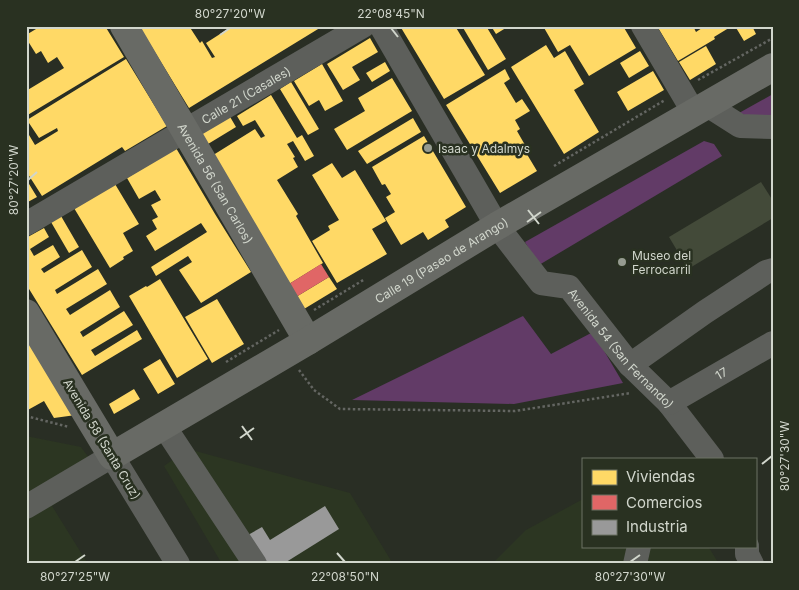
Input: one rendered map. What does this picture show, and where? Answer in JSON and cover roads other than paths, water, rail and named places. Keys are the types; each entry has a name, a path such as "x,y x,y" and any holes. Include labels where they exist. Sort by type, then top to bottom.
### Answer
{"main road":[{"name":"Avenida 56 (San Carlos)","path":"124,26 186,130 298,348"},
{"name":"Calle 19 (Paseo de Arango)","path":"106,446 164,426 298,348 497,226 773,67"},
{"name":"Avenida 58 (Santa Cruz)","path":"26,313 106,446"}],"street":[{"name":"Calle 21 (Casales)","path":"26,224 363,26"},
{"name":"Avenida 54 (San Fernando)","path":"380,26 497,226 541,283 569,287 630,365 662,396 711,458"},
{"path":"643,26 700,109 740,126 773,128"},
{"path":"630,365 705,312 766,272 773,270"},
{"name":"17","path":"662,396 773,343"},
{"path":"164,426 255,564"},
{"path":"26,507 106,446"},
{"name":"Avenida 58 (Santa Cruz)","path":"106,446 178,564"},
{"path":"635,564 639,548"},
{"path":"747,548 746,554 752,564"}],"place":[{"name":"Isaac y Adalmys","path":"428,148"},
{"name":"Museo del Ferrocarril","path":"622,262"}]}
